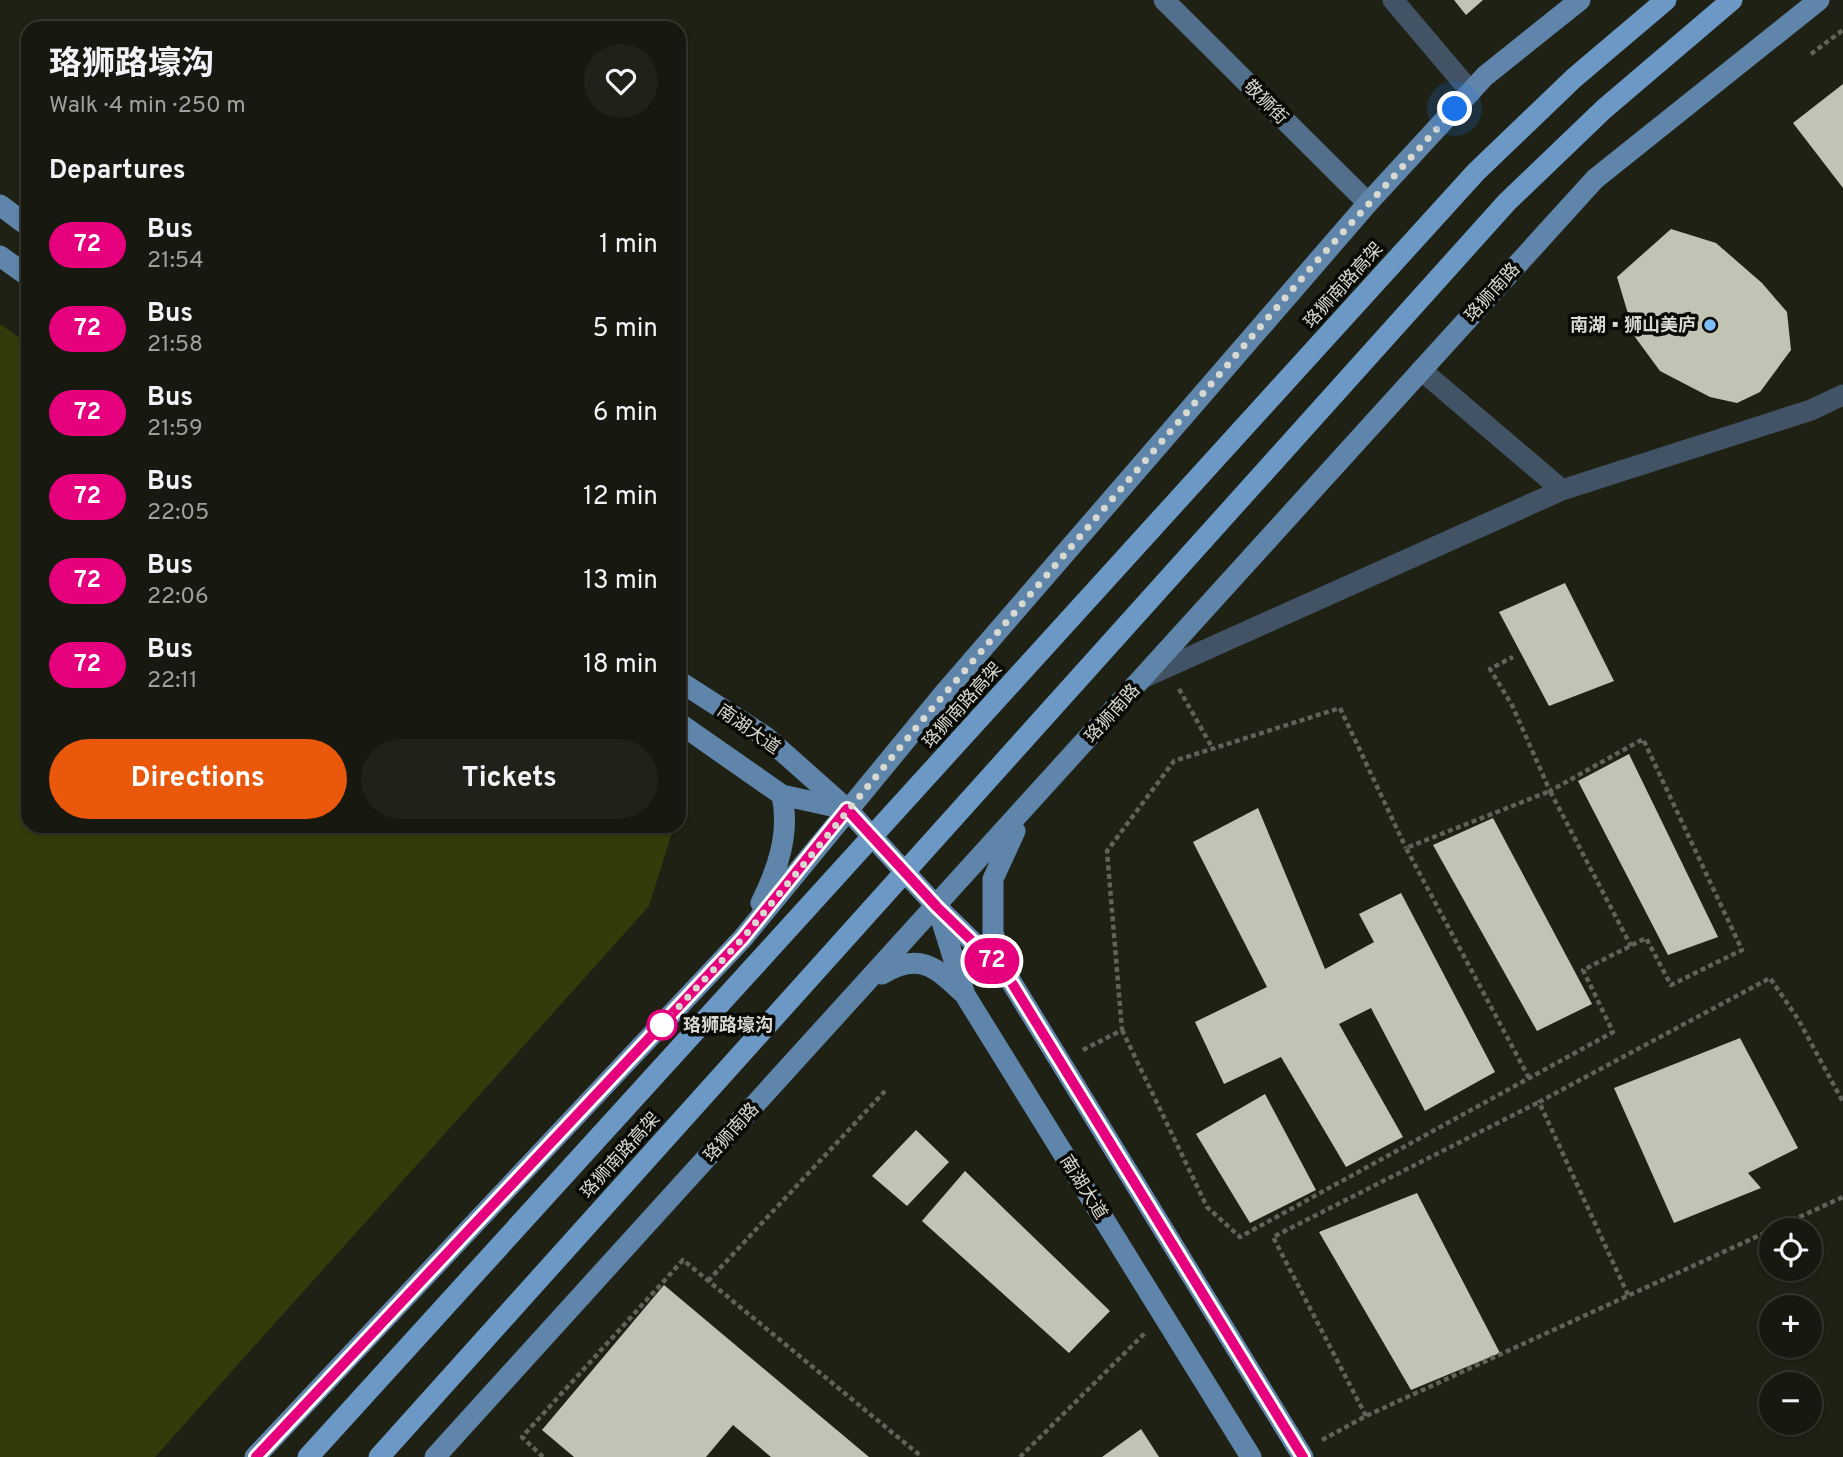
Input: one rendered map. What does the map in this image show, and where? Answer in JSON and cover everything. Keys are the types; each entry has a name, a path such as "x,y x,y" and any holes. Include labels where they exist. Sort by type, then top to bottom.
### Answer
{"highway":[{"name":"珞狮南路高架","path":"308,1457 1476,172 1574,78 1666,0"},
{"name":"珞狮南路高架","path":"379,1457 1507,202 1604,109 1732,0"}],"main road":[{"path":"256,1457 743,938 847,809 1368,203 1485,76 1580,0"},
{"name":"珞狮南路","path":"435,1457 1595,179 1819,0"},
{"path":"0,205 21,221"},
{"path":"0,256 21,271"},
{"name":"南湖大道","path":"686,686 766,737 847,809 937,907 1007,975 1301,1455"},
{"name":"南湖大道","path":"686,728 782,795 847,809"},
{"path":"743,938 770,886 782,853 786,811 782,795"},
{"path":"1007,975 993,933 993,879 1025,810"},
{"name":"南湖大道","path":"937,907 965,995 1251,1457"},
{"path":"865,984 898,964 916,962 938,968 965,995"}],"street":[{"name":"敬狮街","path":"1164,0 1368,203"},
{"path":"1393,0 1471,92"},
{"path":"1421,370 1562,490"},
{"path":"1145,677 1562,490 1811,410 1843,395"}],"path":[{"path":"1811,54 1843,30"},
{"path":"1513,657 1490,669 1512,705 1550,791 1631,946"},
{"path":"1166,667 1213,749"},
{"path":"1406,848 1550,791 1643,739 1742,950 1671,985 1646,938 1583,970 1613,1032 1240,1237 1207,1207 1122,1030 1107,851 1174,761 1340,708 1406,848 1529,1078"},
{"path":"1366,1416 1273,1237 1539,1102 1770,978 1798,1018 1843,1102"},
{"path":"1060,1062 1122,1030"},
{"path":"708,1281 885,1091"},
{"path":"1539,1102 1628,1295"},
{"path":"1301,1455 1366,1416 1843,1196"},
{"path":"543,1457 522,1437 683,1260 922,1457"},
{"path":"1020,1457 1163,1315"}],"green space":[{"path":"0,324 21,339 21,833 672,833 649,906 155,1457 0,1457"}],"building":[{"path":"1454,0 1483,0 1466,15"},
{"path":"1843,84 1843,188 1793,123"},
{"name":"南湖▪狮山美庐","path":"1671,229 1716,243 1762,283 1787,312 1791,350 1760,392 1737,403 1710,397 1660,371 1635,337 1617,277"},
{"path":"1565,583 1614,681 1549,706 1499,612"},
{"path":"1629,754 1718,937 1668,955 1578,781"},
{"path":"1258,808 1325,969 1374,942 1359,914 1401,893 1495,1072 1425,1111 1371,1008 1339,1024 1403,1137 1346,1167 1281,1057 1224,1084 1195,1022 1267,987 1193,842"},
{"path":"1493,818 1592,1004 1537,1031 1433,845"},
{"path":"1740,1038 1798,1148 1748,1173 1761,1188 1674,1223 1614,1088"},
{"path":"1265,1094 1316,1190 1250,1223 1196,1134"},
{"path":"916,1130 949,1162 907,1206 872,1176"},
{"path":"965,1171 1110,1311 1069,1353 922,1221"},
{"path":"1417,1193 1500,1353 1411,1390 1319,1232"},
{"path":"664,1285 869,1457 771,1457 733,1425 706,1457 574,1457 542,1430"},
{"path":"1141,1429 1159,1457 1102,1457"}],"bus line":[{"name":"72","path":"256,1457 743,938 847,809 937,907 1007,975 1303,1457"}],"place":[{"name":"南湖▪狮山美庐","path":"1710,325"},
{"name":"珞狮路壕沟","path":"662,1025"}],"route":[{"path":"662,1025 743,938 930,711 1316,262 1455,109"}]}
